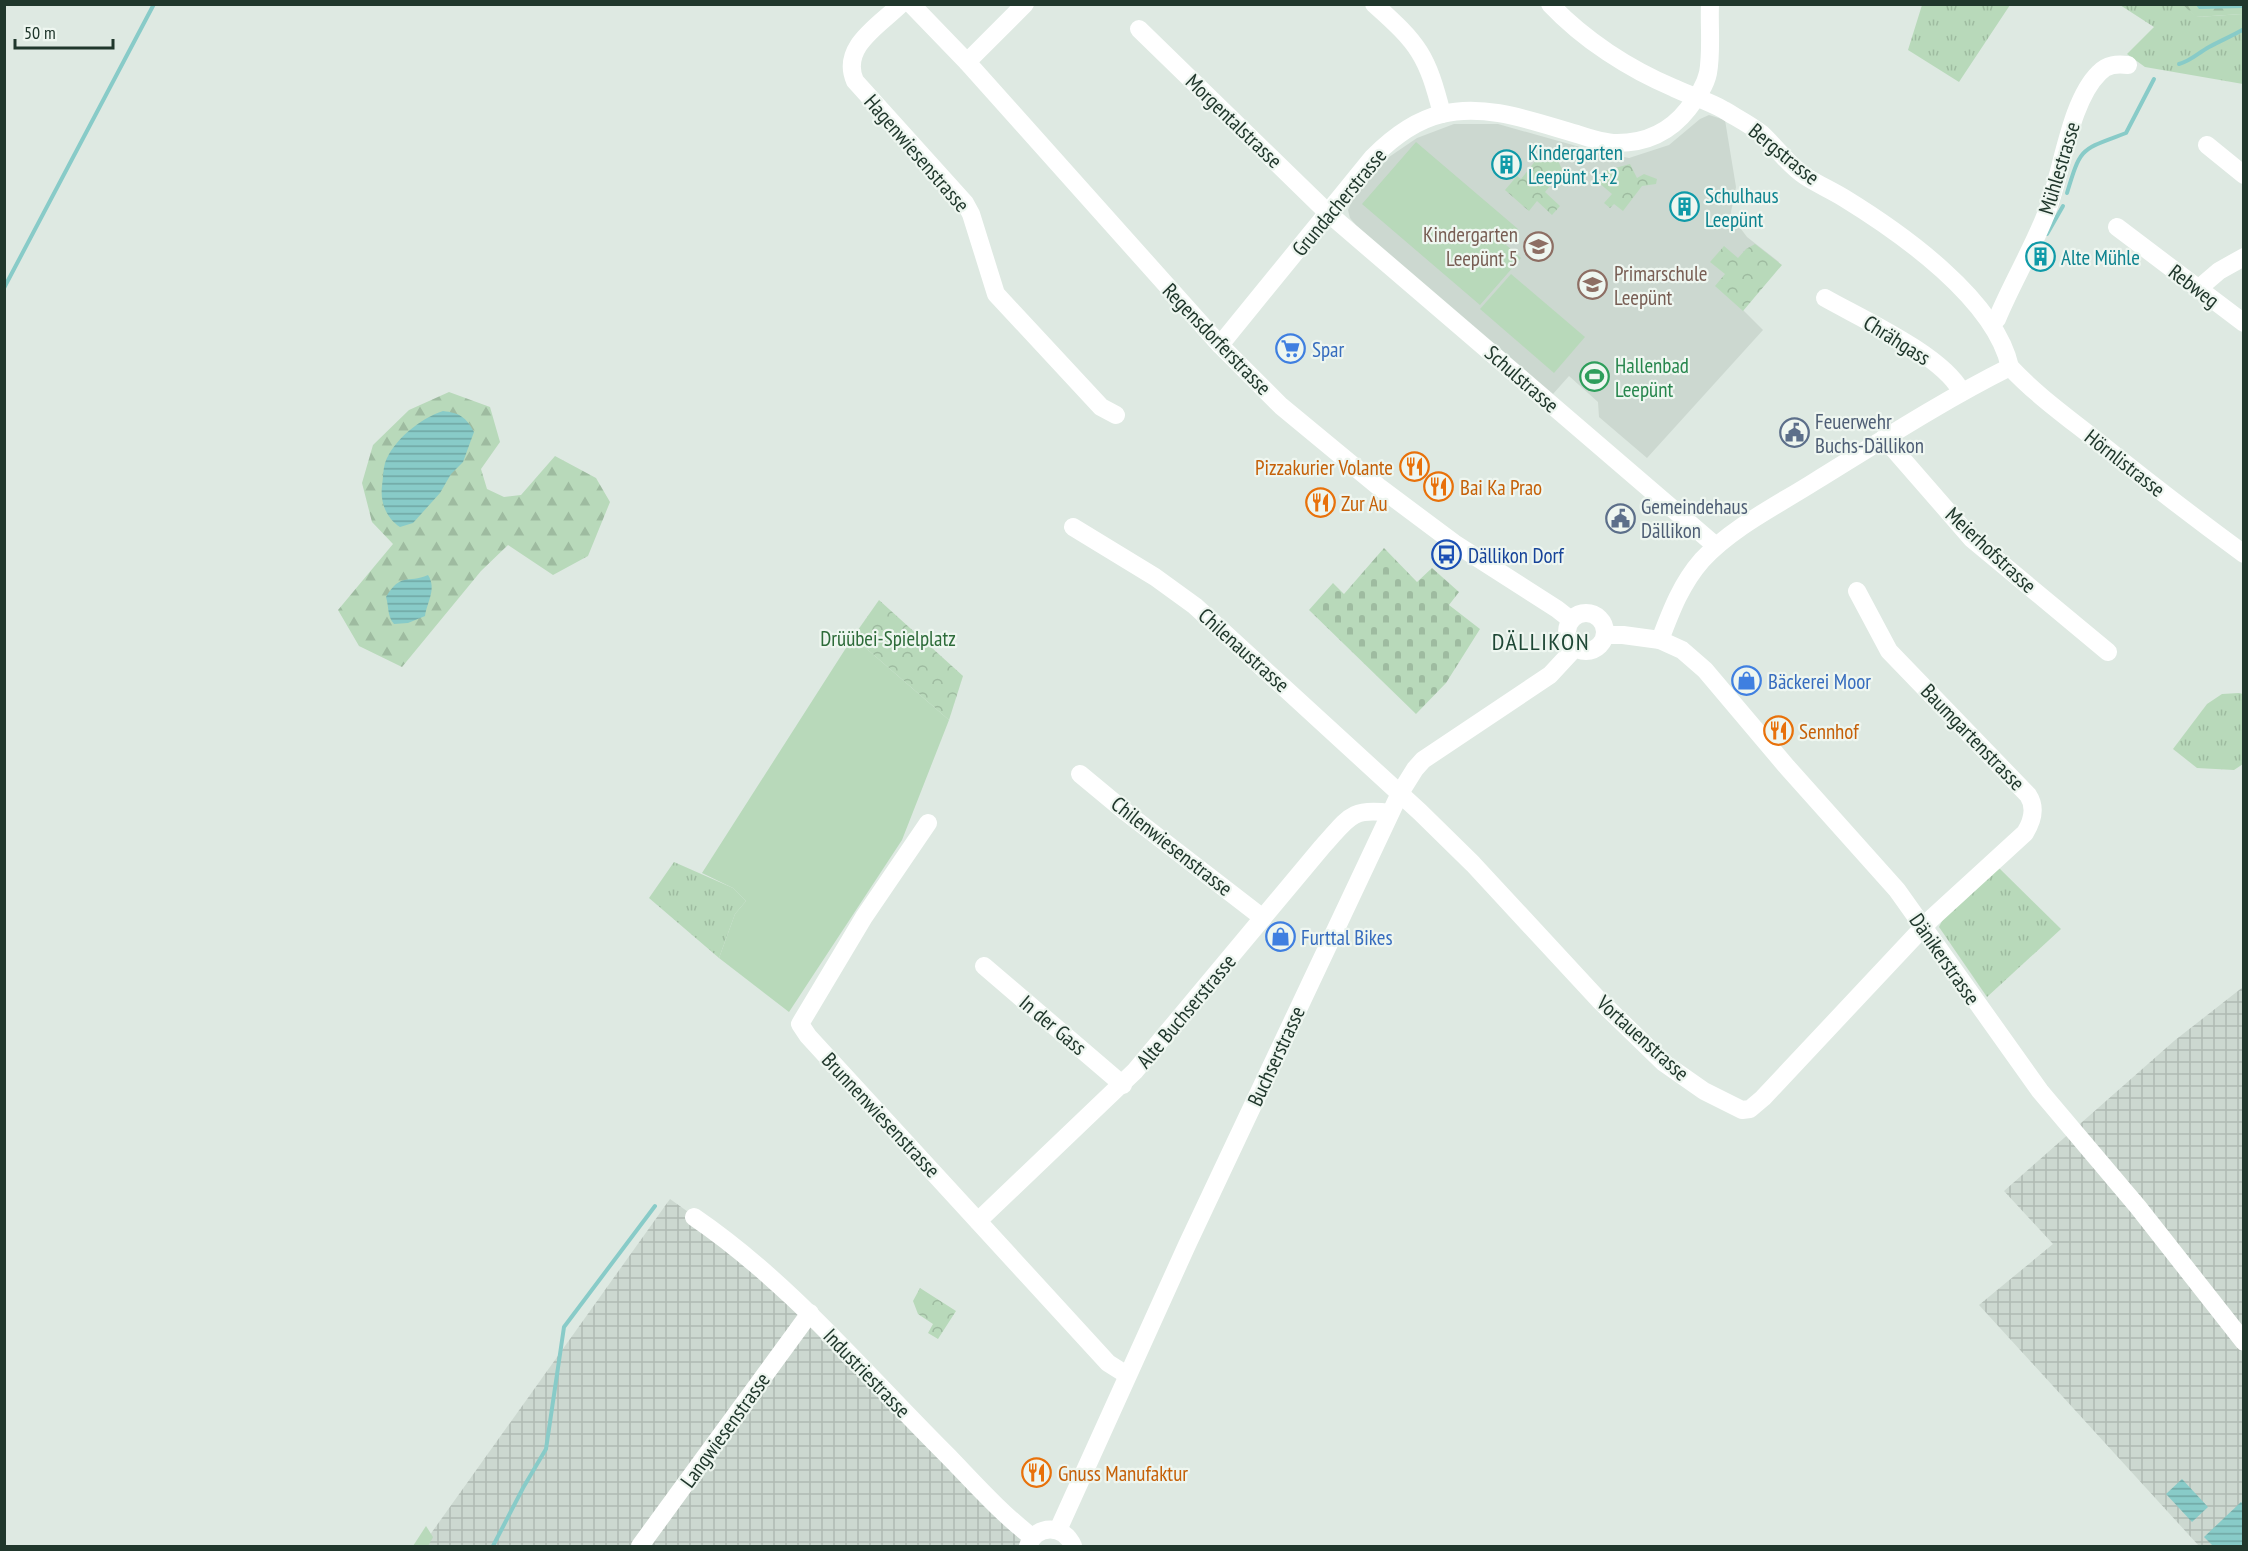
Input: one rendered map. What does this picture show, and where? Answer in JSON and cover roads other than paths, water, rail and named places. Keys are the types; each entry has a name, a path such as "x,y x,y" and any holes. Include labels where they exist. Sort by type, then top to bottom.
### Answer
{"street":[{"name":"Hagenwiesenstrasse","path":"901,4 854,52 851,66 855,81 965,203 996,294 1101,407 1116,415"},
{"name":"Regensdorferstrasse","path":"911,4 967,62 1220,345 1281,406 1379,487 1454,543 1571,620"},
{"path":"967,62 1025,4"},
{"path":"1374,4 1410,38 1420,51 1434,81 1442,114"},
{"name":"Bergstrasse","path":"1550,4 1575,28 1625,62 1667,85 1712,103 1757,130 1804,175 1843,197 1898,234 1960,287 1992,324 2007,355 2010,367"},
{"name":"Grundacherstrasse","path":"1220,345 1385,144 1400,133 1442,114 1479,111 1500,113 1615,143 1639,141 1669,129 1704,85 1708,72 1710,4"},
{"name":"Morgentalstrasse","path":"1139,29 1328,213"},
{"name":"Mühlestrasse","path":"1992,324 1997,318 2045,217 2083,97 2098,73 2115,64 2128,65"},
{"path":"2206,146 2244,176"},
{"name":"Schulstrasse","path":"1328,213 1716,546"},
{"name":"Rebweg","path":"2117,227 2244,323"},
{"path":"2198,289 2219,271 2244,257"},
{"name":"Chrähgass","path":"1825,298 1901,340 1949,374 1961,391"},
{"path":"1660,640 1680,590 1700,562 1716,546 1738,529 1961,391 2010,367"},
{"name":"Hörnlistrasse","path":"2010,367 2067,417 2244,554"},
{"name":"Meierhofstrasse","path":"1884,438 1972,539 2108,652"},
{"name":"Chilenaustrasse","path":"1073,527 1179,592 1400,793"},
{"name":"Baumgartenstrasse","path":"1857,591 1889,651 2032,802 2033,815 2025,833 1923,928"},
{"path":"1581,614 1594,615 1603,623 1605,635 1599,647 1594,650 1581,651 1575,648 1567,635 1571,620 1581,614"},
{"name":"Dänikerstrasse","path":"1605,635 1660,640 1682,650 1705,670 1787,767 1897,890 2040,1091 2138,1207 2244,1341"},
{"name":"Buchserstrasse","path":"1058,1530 1127,1375 1400,793 1423,760 1527,692 1556,670 1575,648"},
{"name":"Chilenwiesenstrasse","path":"1080,774 1263,918"},
{"name":"Vortauenstrasse","path":"1400,793 1473,864 1599,999 1664,1063 1704,1091 1742,1110 1750,1109 1763,1098 1923,928"},
{"name":"Alte Buchserstrasse","path":"978,1221 1123,1085 1322,847 1354,814 1370,810 1390,813"},
{"name":"Brunnenwiesenstrasse","path":"928,823 864,918 801,1024 808,1036 1108,1363 1127,1375"},
{"name":"In der Gass","path":"984,966 1123,1085"},
{"name":"Industriestrasse","path":"694,1217 736,1247 810,1313 1030,1542"},
{"name":"Langwiesenstrasse","path":"640,1546 810,1313"},
{"path":"1030,1542 1044,1530 1058,1530 1065,1534 1073,1546"}],"water":[{"path":"2196,5 2243,5 2243,8 2199,9"},
{"path":"443,411 462,417 474,432 463,462 451,474 440,493 413,523 400,527 391,519 383,504 385,463 401,438 417,424"},
{"path":"428,575 432,590 425,616 408,623 394,624 389,614 386,597 391,589 400,581"},
{"path":"2182,1479 2208,1507 2192,1522 2166,1494"},
{"path":"2241,1502 2243,1504 2243,1546 2213,1546 2204,1537"}],"waterway":[{"path":"4,288 154,4"},
{"path":"2179,64 2244,29"},
{"path":"2067,193 2080,158 2091,147 2126,133 2154,79"},
{"path":"2047,234 2063,206"},
{"path":"493,1546 546,1449 564,1327 655,1206"}],"place":[{"name":"Kindergarten Leepünt 1+2","path":"1507,164"},
{"name":"Schulhaus Leepünt","path":"1684,207"},
{"name":"Kindergarten Leepünt 5","path":"1539,246"},
{"name":"Alte Mühle","path":"2040,257"},
{"name":"Primarschule Leepünt","path":"1593,285"},
{"name":"Spar","path":"1291,349"},
{"name":"Hallenbad Leepünt","path":"1594,377"},
{"name":"Feuerwehr Buchs-Dällikon","path":"1794,433"},
{"name":"Pizzakurier Volante","path":"1414,467"},
{"name":"Bai Ka Prao","path":"1439,487"},
{"name":"Zur Au","path":"1320,503"},
{"name":"Gemeindehaus Dällikon","path":"1620,518"},
{"name":"Dällikon Dorf","path":"1447,555"},
{"name":"Bäckerei Moor","path":"1747,681"},
{"name":"Sennhof","path":"1778,731"},
{"name":"Furttal Bikes","path":"1280,937"},
{"name":"Gnuss Manufaktur","path":"1037,1473"}],"district":[{"name":"DÄLLIKON","path":"1541,641"}],"park label":[{"name":"Drüübei-Spielplatz","path":"888,638"}]}
